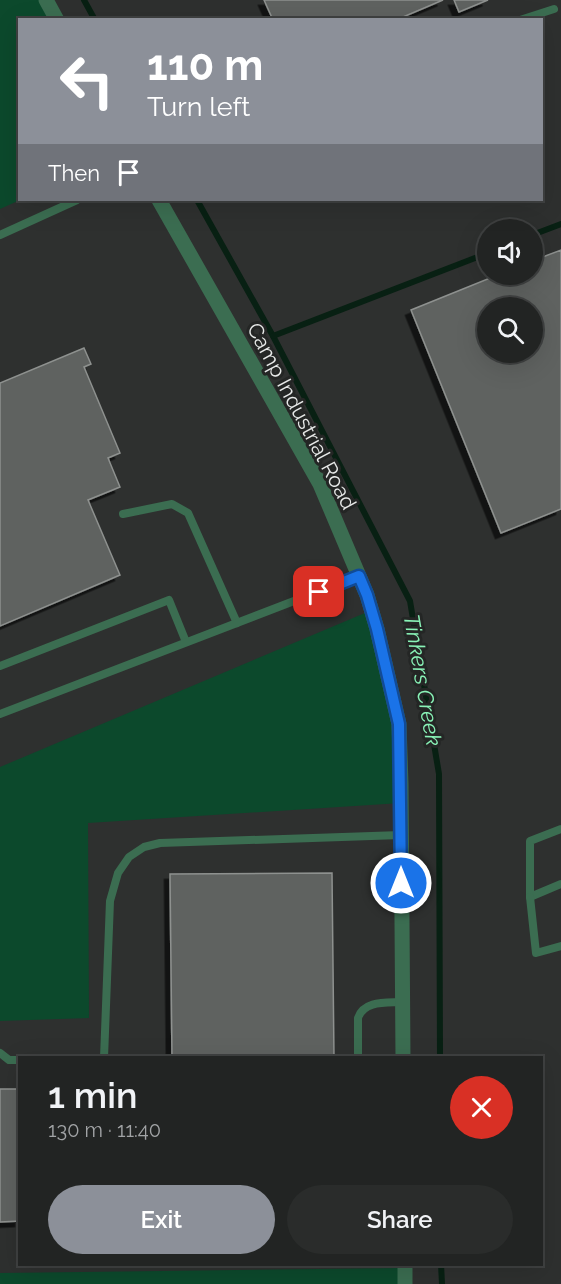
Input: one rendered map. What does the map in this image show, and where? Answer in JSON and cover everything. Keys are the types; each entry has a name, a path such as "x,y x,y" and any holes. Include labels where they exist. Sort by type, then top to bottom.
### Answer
{"street":[{"path":"46,0 56,18"},
{"name":"Camp Industrial Road","path":"160,201 320,484 367,595 377,629 399,724 403,1056"},
{"path":"405,1266 405,1284"}],"lane":[{"path":"526,18 554,9"},
{"path":"0,235 75,201"},
{"path":"123,514 172,504 188,513 237,623"},
{"path":"0,714 359,576"},
{"path":"0,666 169,600 186,642"},
{"path":"561,829 530,842 530,897 536,953 561,946"},
{"path":"104,1056 110,902 118,873 129,857 144,847 160,843 401,835"},
{"path":"530,897 561,884"},
{"path":"358,1056 360,1012 365,1007 377,1003 402,1002"},
{"path":"0,1053 9,1060 18,1059"}],"green space":[{"path":"0,0 46,0 56,18 18,18 18,201 0,209"},
{"path":"372,610 399,724 401,803 88,823 89,1018 0,1021 0,767"},
{"path":"405,1268 405,1284 0,1284 0,1273"}],"building":[{"path":"264,0 443,0 401,18 272,18"},
{"path":"454,0 488,0 459,12"},
{"path":"561,250 561,509 501,533 411,310 477,283 543,285 543,257"},
{"path":"84,348 91,364 84,367 120,453 108,458 120,487 88,500 120,575 0,626 0,383"},
{"path":"332,873 334,1056 172,1056 170,874"},
{"path":"0,1089 18,1089 18,1221 0,1222"}],"waterway":[{"name":"Tinkers Creek","path":"84,0 94,18"},
{"name":"Tinkers Creek","path":"198,201 273,336 410,601 439,774 440,1056"},
{"name":"Tinkers Creek","path":"543,231 561,224"},
{"name":"Tinkers Creek","path":"273,336 477,257"},
{"name":"Tinkers Creek","path":"441,1266 442,1284"}],"route":[{"path":"319,592 359,576 377,629 399,724 401,883"}]}
